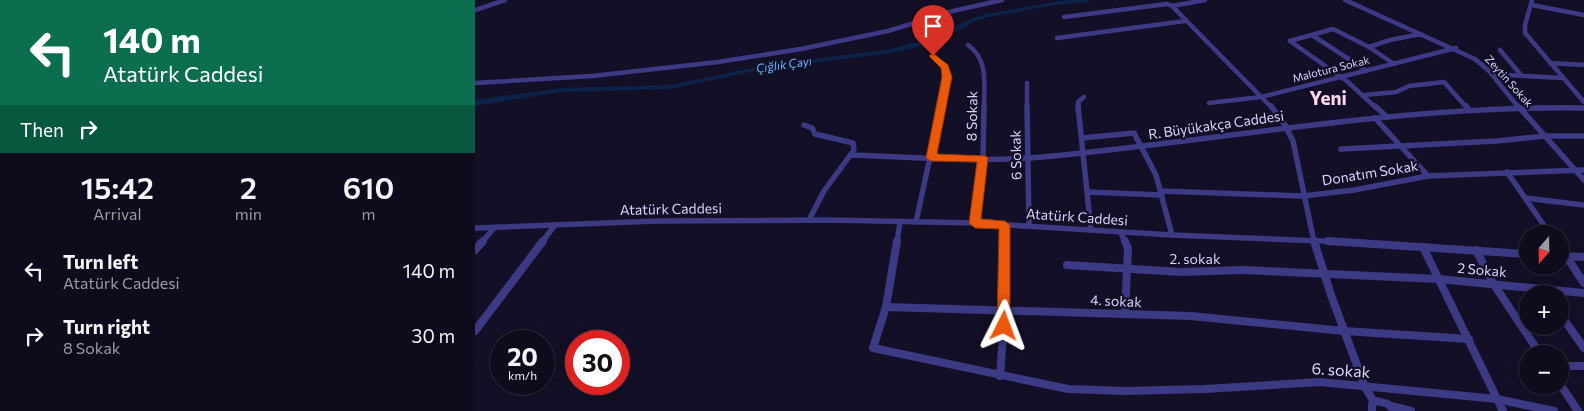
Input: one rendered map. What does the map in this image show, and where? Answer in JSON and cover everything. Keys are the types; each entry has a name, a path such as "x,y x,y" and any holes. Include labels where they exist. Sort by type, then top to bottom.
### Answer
{"street":[{"path":"475,10 505,0"},
{"path":"475,84 592,76 718,62 801,49 889,31 953,11 1002,0"},
{"path":"1064,17 1134,7 1167,4 1172,6 1205,0"},
{"name":"Zeytin Sokak","path":"1345,0 1475,58 1490,72 1584,180"},
{"path":"1584,15 1532,3 1524,26 1525,33 1584,102"},
{"path":"1172,6 1261,97 1286,126 1298,159 1303,196 1313,240 1344,331 1373,407 1384,402 1393,409 1411,411"},
{"path":"1567,12 1584,20"},
{"path":"1057,38 1185,21"},
{"path":"1387,117 1364,95 1290,41 1333,29 1369,47 1393,64"},
{"path":"1369,47 1390,40 1423,34"},
{"path":"1311,35 1367,71"},
{"name":"8 Sokak","path":"968,45 978,51 983,64 983,158 975,223"},
{"name":"Malotura Sokak","path":"1209,103 1261,97 1456,48"},
{"path":"1500,50 1521,75"},
{"path":"916,222 947,77 945,67 933,56"},
{"path":"1550,64 1584,65"},
{"path":"1490,72 1563,78"},
{"path":"1364,95 1393,93 1409,86 1444,82 1469,110"},
{"name":"6 Sokak","path":"1027,83 1029,226"},
{"path":"1084,97 1079,102 1091,230"},
{"name":"R. Büyükakça Caddesi","path":"851,155 931,158 1028,158 1141,146 1286,126 1469,110 1519,107 1584,108"},
{"path":"1375,118 1428,176"},
{"path":"805,126 812,128 815,134 853,143 854,150 824,191 809,220"},
{"path":"1082,138 1134,133 1157,175 1172,235"},
{"path":"1341,149 1497,141 1545,136 1584,136"},
{"name":"Donatım Sokak","path":"1087,192 1303,196 1354,190 1428,176 1584,170"},
{"path":"1507,172 1544,225"},
{"path":"1525,198 1584,205"},
{"name":"Atatürk Caddesi","path":"475,228 658,221 809,220 975,223 1172,235 1313,240 1519,253"},
{"path":"887,307 900,222"},
{"path":"475,331 555,225"},
{"path":"1000,376 1005,310 1005,225"},
{"path":"475,250 494,228"},
{"path":"1121,232 1128,248 1125,314"},
{"path":"1423,247 1503,411"},
{"path":"1476,250 1493,283 1534,345"},
{"path":"1569,256 1584,257"},
{"path":"1569,264 1584,283"},
{"name":"2. sokak","path":"1067,265 1181,272 1243,270 1438,279"},
{"name":"2 Sokak","path":"1438,279 1519,287"},
{"name":"2 Sokak","path":"1569,292 1584,293"},
{"name":"4. sokak","path":"887,307 1191,316 1344,331 1469,339"},
{"name":"6. sokak","path":"887,307 873,348 1068,389 1125,391 1204,389 1320,382 1497,399 1554,411"},
{"path":"1569,327 1584,348"},
{"path":"1569,366 1584,366"},
{"path":"1567,395 1578,411"}],"waterway":[{"name":"Çığlık Çayı","path":"475,103 561,90 670,87 765,67 891,51 932,41 973,20 988,15 1055,3 1088,0"}],"district":[{"name":"Yeni","path":"1328,98"}],"route":[{"path":"933,56 945,67 947,77 931,158 983,158 975,223 1005,225 1004,326"}]}
